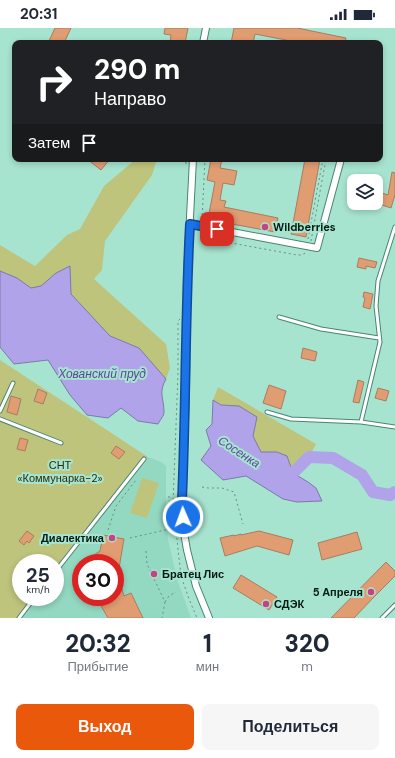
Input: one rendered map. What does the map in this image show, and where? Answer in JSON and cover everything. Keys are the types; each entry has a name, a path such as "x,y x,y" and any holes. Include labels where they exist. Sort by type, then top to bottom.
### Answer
{"street":[{"path":"204,40 206,28"},
{"path":"193,162 187,275 183,511 184,533 192,570 196,586 209,618"},
{"path":"190,224 317,248 340,162"}],"lane":[{"path":"361,422 380,342 376,306 378,281 395,227"},
{"path":"279,317 321,329 379,338"},
{"path":"0,411 13,383"},
{"path":"267,412 291,419 361,422 395,427"},
{"path":"0,419 62,443"},
{"path":"64,561 144,459"},
{"path":"382,618 395,605"},
{"path":"19,618 28,606"}],"path":[{"path":"202,226 205,162"},
{"path":"308,246 322,162"},
{"path":"215,240 297,255 305,253 308,246 325,162"},
{"path":"180,319 178,321 173,504 181,576 197,618"},
{"path":"108,530 116,506 136,480"},
{"path":"202,487 222,488 234,492 243,524"},
{"path":"169,496 169,500 173,504"},
{"path":"130,538 175,528"},
{"path":"146,551 147,564 165,602"},
{"path":"162,618 165,602 176,592"}],"shaded area":[{"name":"Диалектика","path":"148,457 161,462 166,466 166,517 168,539 177,579 191,618 22,618 31,606 64,606 64,564 72,554 72,606 124,606 124,554 72,554"}],"green space":[{"path":"132,162 156,162 152,175 105,241 102,270 94,279 166,344 170,368 166,379 139,348 110,336 71,294 70,266 56,273 41,286 31,288 17,278 0,271 0,245 35,266 67,235 80,229 104,186"},
{"name":"СНТ «Коммунарка-2»","path":"0,360 148,457 64,564 64,554 12,554 12,606 31,606 22,618 0,618"},
{"path":"218,387 316,444 309,457 293,473 277,452 261,452 253,436 231,405 221,405 213,400"},
{"path":"142,478 159,483 147,518 130,513"}],"water":[{"name":"Хованский пруд","path":"70,266 71,294 110,336 139,348 166,379 162,388 164,414 158,424 138,421 121,408 108,418 87,415 70,395 48,360 14,364 0,347 0,271 17,278 31,288 41,286 56,273"},
{"path":"213,400 221,405 239,406 257,417 253,436 261,452 277,452 287,456 293,473 316,488 322,501 297,502 283,499 246,476 223,480 201,460 211,446 206,430 212,424"}],"building":[{"path":"55,28 71,28 65,40 49,40"},
{"path":"165,28 188,28 186,40 170,40 171,35 164,34"},
{"path":"234,28 297,28 346,38 346,40 286,40 255,34 254,40 232,40"},
{"path":"91,162 108,162 101,170"},
{"path":"210,162 221,162 220,168 237,171 234,185 223,183 220,200 226,201 224,207 278,218 275,232 208,219 215,182 207,180"},
{"path":"304,162 319,162 306,237 291,234"},
{"path":"392,172 395,173 395,195 391,208 383,205 383,193 388,195"},
{"path":"359,258 377,262 375,268 366,266 366,269 357,267"},
{"path":"364,292 373,294 370,309 363,307 365,298 363,297"},
{"path":"303,348 317,352 315,361 301,358"},
{"path":"358,380 364,382 359,403 353,402"},
{"path":"269,385 286,391 281,409 263,403"},
{"path":"378,388 389,391 386,401 375,398"},
{"path":"38,389 47,393 43,404 34,401"},
{"path":"11,396 21,399 17,415 7,412"},
{"path":"20,438 28,440 25,451 17,449"},
{"path":"116,446 125,452 119,459 111,453"},
{"path":"27,531 34,536 29,543 27,541 24,545 19,541"},
{"path":"259,531 293,540 289,555 257,546 225,556 220,538"},
{"path":"357,532 362,549 322,560 318,543"},
{"path":"103,535 124,539 121,554 96,554 100,551"},
{"path":"386,562 395,571 395,576 354,618 331,618"},
{"path":"241,575 277,597 269,610 233,588"},
{"path":"131,593 143,618 108,618 101,606 124,606 124,596"}],"waterway":[{"name":"Сосенка","path":"277,471 293,473 309,457 333,458 362,475 373,492 390,495 395,492"}],"place":[{"name":"Wildberries","path":"265,227"},
{"name":"Диалектика","path":"112,538"},
{"name":"Братец Лис","path":"154,574"},
{"name":"5 Апреля","path":"371,592"},
{"name":"СДЭК","path":"266,604"}],"route":[{"path":"183,517 182,500 186,394 187,275 190,224 217,229"}]}
